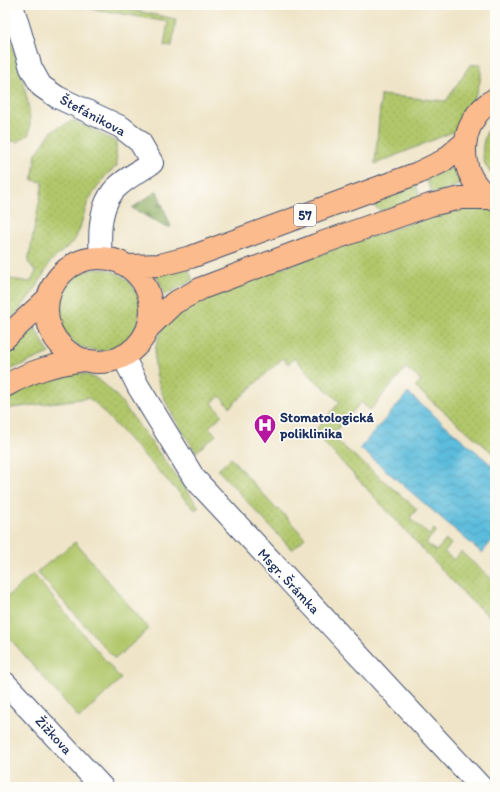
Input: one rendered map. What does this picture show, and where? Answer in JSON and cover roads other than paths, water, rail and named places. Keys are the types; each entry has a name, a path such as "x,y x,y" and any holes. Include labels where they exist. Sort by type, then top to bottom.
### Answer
{"main road":[{"name":"57","path":"494,199 484,193 472,178 465,161 464,143 469,126 474,118 486,105 495,99"},
{"name":"57","path":"128,266 160,265 191,257 418,173 443,161 464,143"},
{"name":"57","path":"148,326 174,303 202,288 309,248 430,205 461,198 494,199"},
{"name":"57","path":"101,257 115,260 128,266 139,276 149,295 151,311 148,326 136,347 124,356 101,362 85,360 70,354 54,336 47,314 48,298 54,283 70,266 85,259 101,257"},
{"name":"57","path":"5,338 48,298"},
{"name":"57","path":"5,386 27,374 56,364 85,360"}],"street":[{"name":"Štefánikova","path":"12,5 32,68 41,86 58,97 121,127 140,142 152,163 124,181 108,199 103,214 100,239 101,257"},
{"name":"Msgr. Šrámka","path":"124,356 138,386 194,478 480,787"},
{"name":"Žižkova","path":"5,683 102,787"}],"water":[{"path":"408,393 495,468 495,537 482,553 360,448"}],"place":[{"name":"Stomatologická poliklinika","path":"265,444"}]}
